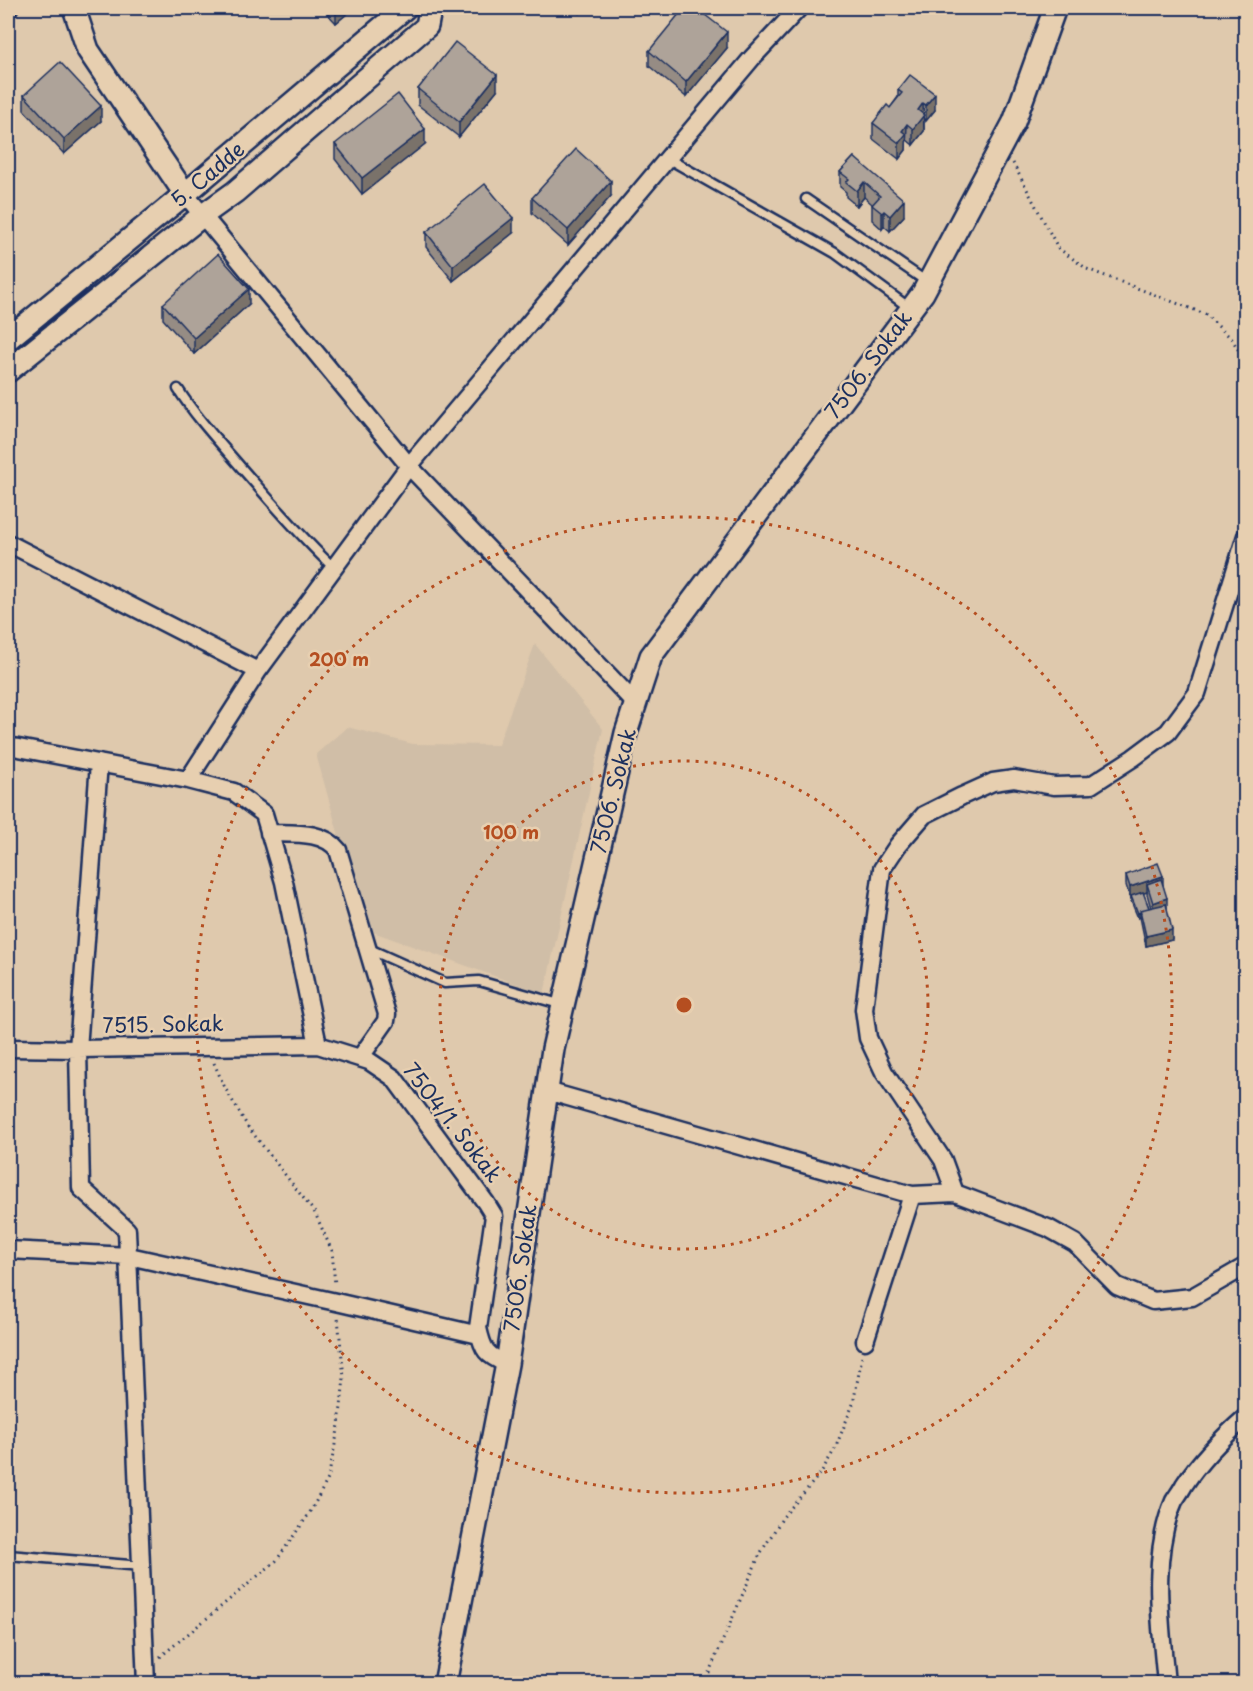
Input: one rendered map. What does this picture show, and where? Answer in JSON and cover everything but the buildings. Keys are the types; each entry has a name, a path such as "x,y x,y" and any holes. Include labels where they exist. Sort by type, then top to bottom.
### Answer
{"street":[{"path":"74,8 88,50 185,194 409,466 636,704"},
{"name":"5. Cadde","path":"8,339 185,194 405,8"},
{"path":"8,371 203,214 235,192 427,26 428,8"},
{"path":"188,780 258,671 409,466 752,58 799,8"},
{"name":"7506. Sokak","path":"445,1683 507,1364 553,1049 626,733 651,657 911,309 928,283 1014,122 1054,8"},
{"path":"955,1194 943,1160 884,1072 868,1038 864,1009 882,869 898,845 924,815 962,796 993,782 1014,779 1054,786 1091,784 1133,758 1168,732 1197,693 1245,536"},
{"path":"8,543 258,671"},
{"path":"8,746 188,780 234,792 264,814 284,882 318,1045"},
{"path":"99,763 78,1049 81,1188 127,1230 146,1676"},
{"path":"269,832 323,838 334,844 338,850 387,1014 386,1021 360,1058"},
{"name":"7515. Sokak","path":"8,1048 318,1045"},
{"name":"7504/1. Sokak","path":"318,1045 369,1061 393,1078 494,1216 479,1335"},
{"path":"547,1091 912,1195 955,1194 1048,1228 1075,1243 1117,1286 1153,1300 1192,1297 1244,1267"},
{"path":"865,1341 912,1195"},
{"path":"8,1250 129,1256 336,1302 479,1335 481,1344 491,1357 507,1364"},
{"path":"1166,1683 1160,1623 1160,1564 1166,1526 1175,1500 1197,1466 1245,1417"}],"lane":[{"path":"667,158 835,253 911,309"},
{"path":"806,200 928,283"},
{"path":"178,389 192,411 305,541 334,568"},
{"path":"367,948 445,983 479,981 563,1005"},
{"path":"8,1555 142,1566"}],"path":[{"path":"1002,143 1058,248 1087,269 1205,314 1232,339 1245,363"},
{"path":"146,1676 276,1561 309,1514 328,1479 339,1425 344,1378 332,1251 315,1213 249,1127 225,1088 207,1047"},
{"path":"704,1683 760,1554 783,1517 820,1474 835,1449 853,1404 865,1341"}],"shaded area":[{"path":"535,644 603,729 544,994 365,929 316,754 347,727 413,744 498,745"}]}
